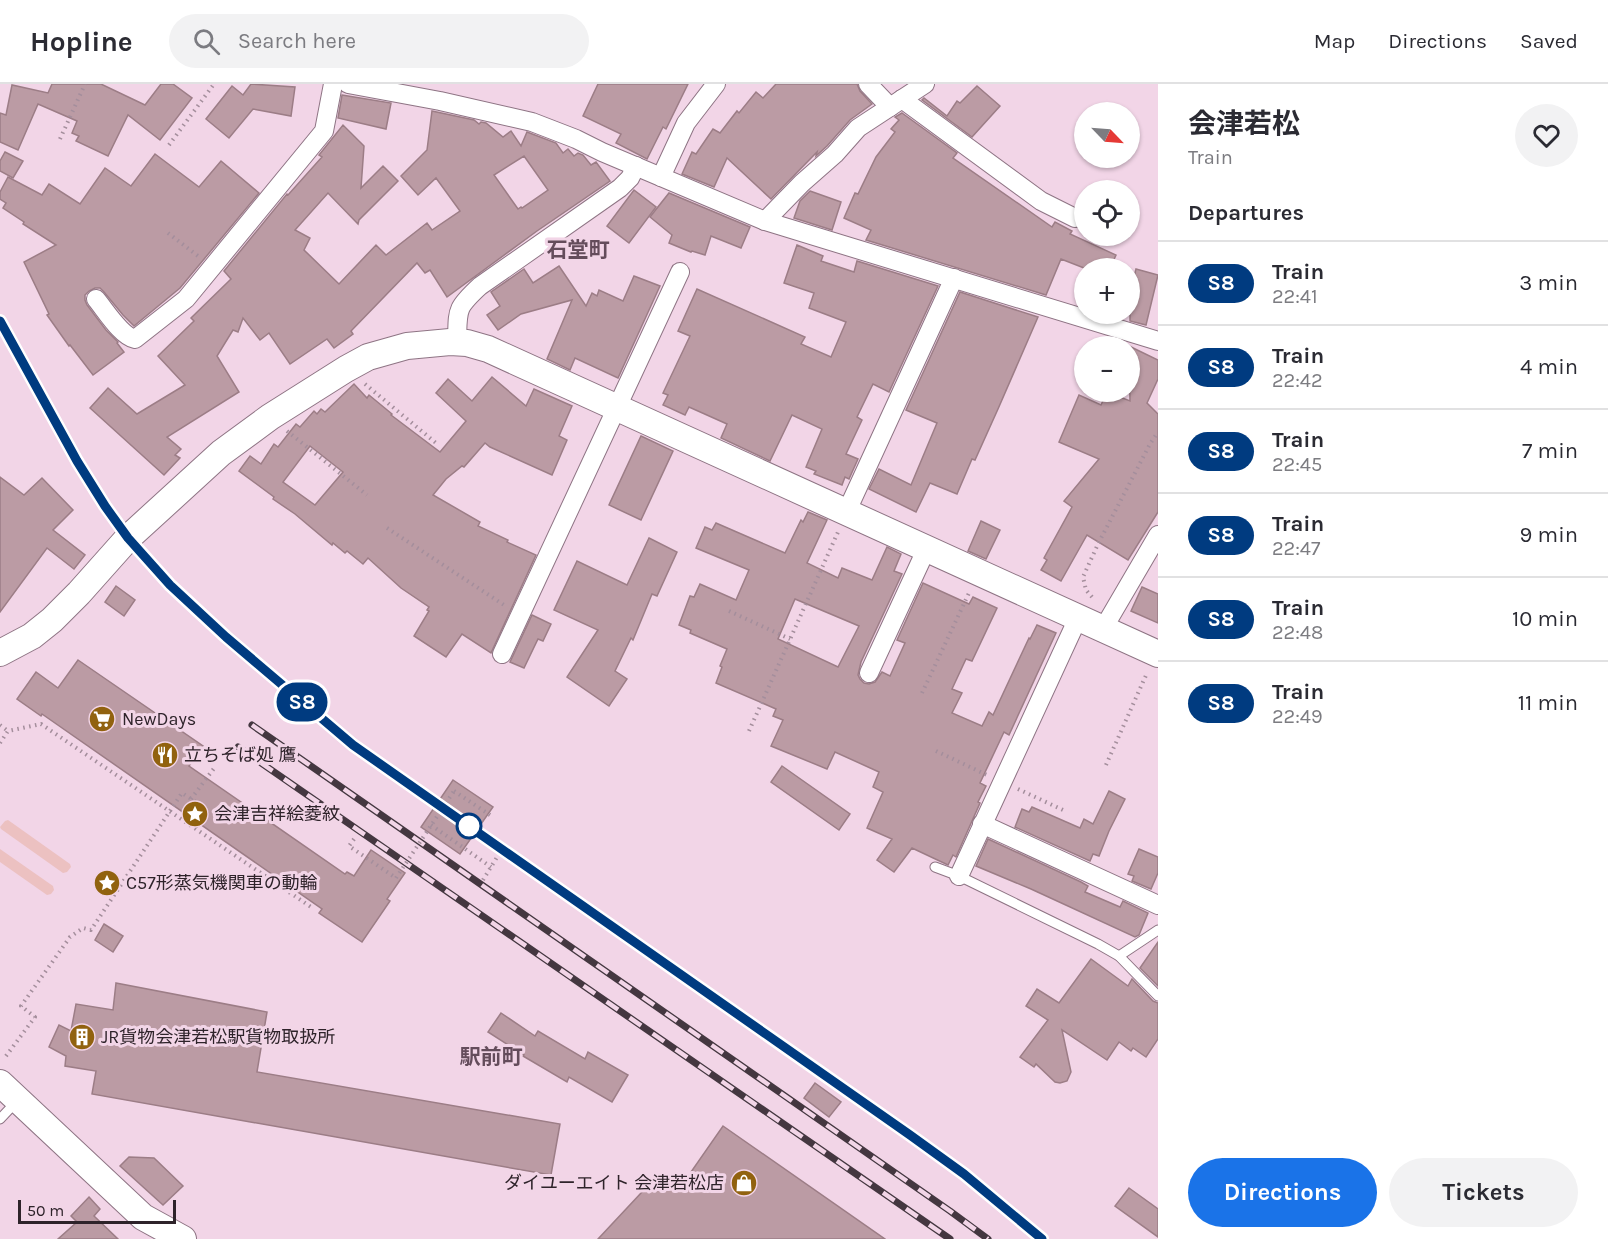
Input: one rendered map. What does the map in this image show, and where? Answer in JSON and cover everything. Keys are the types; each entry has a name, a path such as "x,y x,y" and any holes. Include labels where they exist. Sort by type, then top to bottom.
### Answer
{"street":[{"path":"96,299 123,332 135,339 186,299 324,131 333,84"},
{"path":"348,84 442,92 576,139 765,221 1158,341"},
{"path":"661,177 686,123 716,84"},
{"path":"868,84 1041,201 1074,218"},
{"path":"765,221 802,183 835,154 858,128 925,84"},
{"path":"457,342 458,313 466,298 620,188 630,178 636,166"},
{"path":"502,654 680,272"},
{"path":"846,513 954,278"},
{"path":"0,653 32,636 52,620 128,538 221,453 270,417 368,357 407,346 457,342 488,349 1078,618 1105,624 1157,653"},
{"path":"1105,624 1158,535"},
{"path":"869,673 926,550"},
{"path":"958,876 1078,618"},
{"path":"982,824 1158,905"},
{"path":"0,1083 143,1217 183,1239"}],"lane":[{"path":"935,867 958,876 1119,956 1158,996"},
{"path":"1119,956 1158,930"},
{"path":"0,1119 18,1100"}],"path":[{"path":"60,139 85,84"},
{"path":"169,145 214,84"},
{"path":"168,233 213,267"},
{"path":"346,369 436,443"},
{"path":"270,417 367,495"},
{"path":"1105,624 1086,590 1083,577 1098,544 1158,432"},
{"path":"749,731 846,513"},
{"path":"387,528 519,615"},
{"path":"922,693 978,573"},
{"path":"729,611 790,639"},
{"path":"1106,765 1157,653"},
{"path":"0,743 8,731 41,724 311,907"},
{"path":"0,725 8,731"},
{"path":"190,799 215,767"},
{"path":"354,839 349,846 396,878 454,791 490,815"},
{"path":"6,1056 34,1017 21,1006 70,937 83,928 91,930 182,793 208,810 195,828"},
{"path":"431,825 491,867"},
{"path":"483,879 499,854"}],"shaded area":[{"path":"8,820 70,864 71,867 67,872 63,873 1,829 0,827"},
{"path":"0,849 53,886 54,890 51,894 47,895 0,862"}],"building":[{"path":"52,84 101,84 145,105 161,84 173,84 192,98 160,140 128,115 108,156 76,141 79,136 72,133 77,121 38,104 18,150 0,142 0,113 6,115 12,85 48,93"},
{"path":"251,84 295,87 291,116 253,109 229,138 206,119 232,86 243,95"},
{"path":"598,84 688,84 666,129 663,127 647,159 616,143 621,134 583,116"},
{"path":"776,84 857,84 872,104 850,120 827,146 816,156 817,152 771,199 727,158 714,187 682,174 692,152 696,154 713,129 720,133 756,92 763,98"},
{"path":"977,86 1000,106 972,137 922,100 924,98 947,116 957,101 960,103"},
{"path":"342,95 391,103 386,129 338,118"},
{"path":"432,111 474,120 479,124 486,123 503,137 511,131 521,146 527,132 556,143 563,153 568,149 574,156 578,153 583,155 591,165 596,162 610,181 447,297 430,270 425,273 417,263 351,331 353,334 334,348 327,339 290,364 269,333 260,340 243,318 238,332 233,330 217,356 239,392 167,437 181,449 175,455 180,458 164,475 90,408 108,388 137,414 185,385 158,356 194,321 191,318 231,279 224,271 287,194 322,157 319,155 343,125 364,146 361,188 383,166 398,181 359,220 358,224 328,193 295,230 310,238 304,250 339,284 376,245 386,255 427,223 432,230 460,211 436,178 418,195 401,176 427,150","holes":["524,156 548,190 518,209 494,175"]},
{"path":"902,113 957,153 953,158 1052,227 1055,222 1072,231 1070,234 1074,236 1074,246 1096,246 1116,255 1115,258 1074,258 1074,264 1061,259 1046,295 866,240 871,230 844,218 855,193 858,194 876,157 895,132 891,129 899,120 895,117"},
{"path":"5,152 23,161 13,178 0,171 0,161"},
{"path":"155,154 199,187 221,161 259,193 180,288 134,326 100,288 95,288 85,295 87,305 124,352 93,375 47,315 49,314 24,262 56,245 3,208 6,203 0,199 0,192 8,177 42,195 49,184 80,204 105,168 131,186"},
{"path":"634,190 656,207 629,243 607,226"},
{"path":"810,191 841,202 832,230 794,218 800,201"},
{"path":"669,193 750,227 741,248 711,236 705,255 669,243 672,235 650,217"},
{"path":"797,245 823,256 821,261 854,272 857,261 938,286 889,392 873,384 857,417 862,420 846,454 858,459 849,479 845,477 842,485 814,474 816,471 806,467 822,429 792,415 770,461 721,438 727,424 689,407 685,415 663,405 668,395 663,393 690,336 678,331 697,289 805,337 801,344 831,357 846,322 809,308 814,293 784,283"},
{"path":"559,266 586,306 592,293 597,296 599,290 623,301 634,276 660,286 618,378 575,358 570,370 547,359 572,300 521,314 498,330 487,315 500,306 491,292 524,269 533,283"},
{"path":"1140,270 1158,275 1146,325 1140,324"},
{"path":"960,292 1038,317 975,460 972,459 957,494 930,483 916,512 869,489 879,469 911,485 937,423 906,410"},
{"path":"1140,351 1158,360 1158,379 1147,403 1158,414 1158,512 1128,560 1087,535 1061,581 1041,570 1047,560 1044,558 1072,507 1064,501 1099,459 1059,442 1076,402 1094,402 1101,405 1102,402 1140,402"},
{"path":"492,377 526,406 534,389 572,406 559,436 567,440 552,475 485,443 464,467 462,466 446,479 433,495 480,522 478,526 536,555 491,653 462,634 446,657 414,636 429,611 427,610 429,607 401,588 368,558 363,564 347,551 345,553 333,543 332,545 239,471 250,456 261,464 274,444 278,447 296,424 300,427 314,411 317,414 321,409 325,412 354,384 367,398 369,395 391,415 440,452 466,421 436,393 448,379 472,401","holes":["310,446 343,472 315,505 283,482"]},
{"path":"641,436 673,451 641,520 609,505"},
{"path":"0,477 24,495 42,478 73,510 53,530 85,555 74,569 47,548 0,612"},
{"path":"808,512 827,520 807,563 838,578 842,568 872,580 887,547 901,554 894,571 902,574 861,662 858,675 864,683 875,682 882,672 890,676 905,643 897,640 923,583 969,604 973,597 997,608 972,661 966,659 952,689 962,693 952,713 982,726 989,712 993,715 1037,625 1056,633 1009,735 1004,732 980,783 986,786 978,802 980,803 956,857 953,855 948,865 912,848 894,872 877,860 892,839 867,828 883,792 873,787 879,772 835,752 827,769 771,746 783,720 773,716 776,709 716,683 727,649 690,633 691,630 679,625 690,596 694,597 700,584 736,600 749,570 696,548 705,527 712,530 716,523 785,553 801,520 803,522","holes":["795,599 859,626 838,667 778,639"]},
{"path":"981,521 1000,530 986,559 968,551"},
{"path":"649,538 677,552 657,596 652,594 633,640 631,638 615,671 627,679 609,706 567,677 598,630 554,610 577,561 627,585"},
{"path":"116,586 135,600 124,616 105,602"},
{"path":"1142,587 1158,594 1158,623 1131,611"},
{"path":"532,615 551,624 543,641 538,639 524,668 510,662"},
{"path":"78,660 203,746 189,766 345,874 347,872 354,876 371,850 405,873 387,899 390,901 362,942 319,913 322,909 42,714 41,716 17,699 36,672 58,688"},
{"path":"782,766 850,814 839,830 771,782"},
{"path":"453,780 493,807 460,854 421,827"},
{"path":"1109,791 1125,799 1099,856 1093,854 1090,861 1015,827 1022,809 1029,812 1032,807 1080,828 1084,819 1093,824"},
{"path":"988,839 1081,882 1088,886 1085,892 1120,907 1123,901 1148,913 1139,935 1135,937 976,866"},
{"path":"1139,849 1158,857 1158,873 1151,889 1132,881 1134,876 1128,874"},
{"path":"104,924 123,936 113,952 95,940"},
{"path":"1158,942 1158,986 1140,968"},
{"path":"1091,959 1128,986 1132,979 1153,1001 1158,1003 1158,1039 1146,1057 1133,1048 1131,1051 1119,1042 1107,1060 1062,1030 1071,1072 1067,1081 1055,1082 1036,1064 1034,1067 1020,1057 1048,1020 1026,1006 1037,989 1059,1003"},
{"path":"116,983 267,1012 257,1072 560,1124 551,1175 92,1094 96,1071 65,1066 66,1056 49,1047 59,1025 71,1031 76,1004 113,1010"},
{"path":"501,1013 535,1036 538,1031 585,1059 588,1052 628,1075 612,1102 569,1077 567,1082 488,1032"},
{"path":"815,1083 841,1102 829,1117 804,1098"},
{"name":"ダイユーエイト 会津若松店","path":"723,1126 885,1239 598,1239 656,1177 663,1182 668,1175 682,1185"},
{"path":"129,1157 154,1158 183,1186 163,1205 120,1166"},
{"path":"1129,1188 1158,1209 1158,1237 1115,1206"},
{"path":"89,1197 100,1209 94,1216 118,1239 58,1239 77,1222 71,1216"}],"railway":[{"path":"0,321 77,461 105,506 128,538 170,585 226,637 353,745 910,1135 964,1174 1042,1239"},
{"path":"252,725 988,1239"},
{"path":"238,747 950,1239"}],"train":[{"name":"S8","path":"0,321 77,461 105,506 128,538 170,585 226,637 353,745 910,1135 964,1174 1042,1239"}],"place":[{"name":"NewDays","path":"102,719"},
{"name":"立ちそば処 鷹","path":"165,755"},
{"name":"会津吉祥絵菱紋","path":"195,814"},
{"name":"C57形蒸気機関車の動輪","path":"107,883"},
{"name":"JR貨物会津若松駅貨物取扱所","path":"82,1037"},
{"name":"ダイユーエイト 会津若松店","path":"744,1183"}],"district":[{"name":"石堂町","path":"578,250"},
{"name":"駅前町","path":"491,1057"}]}
